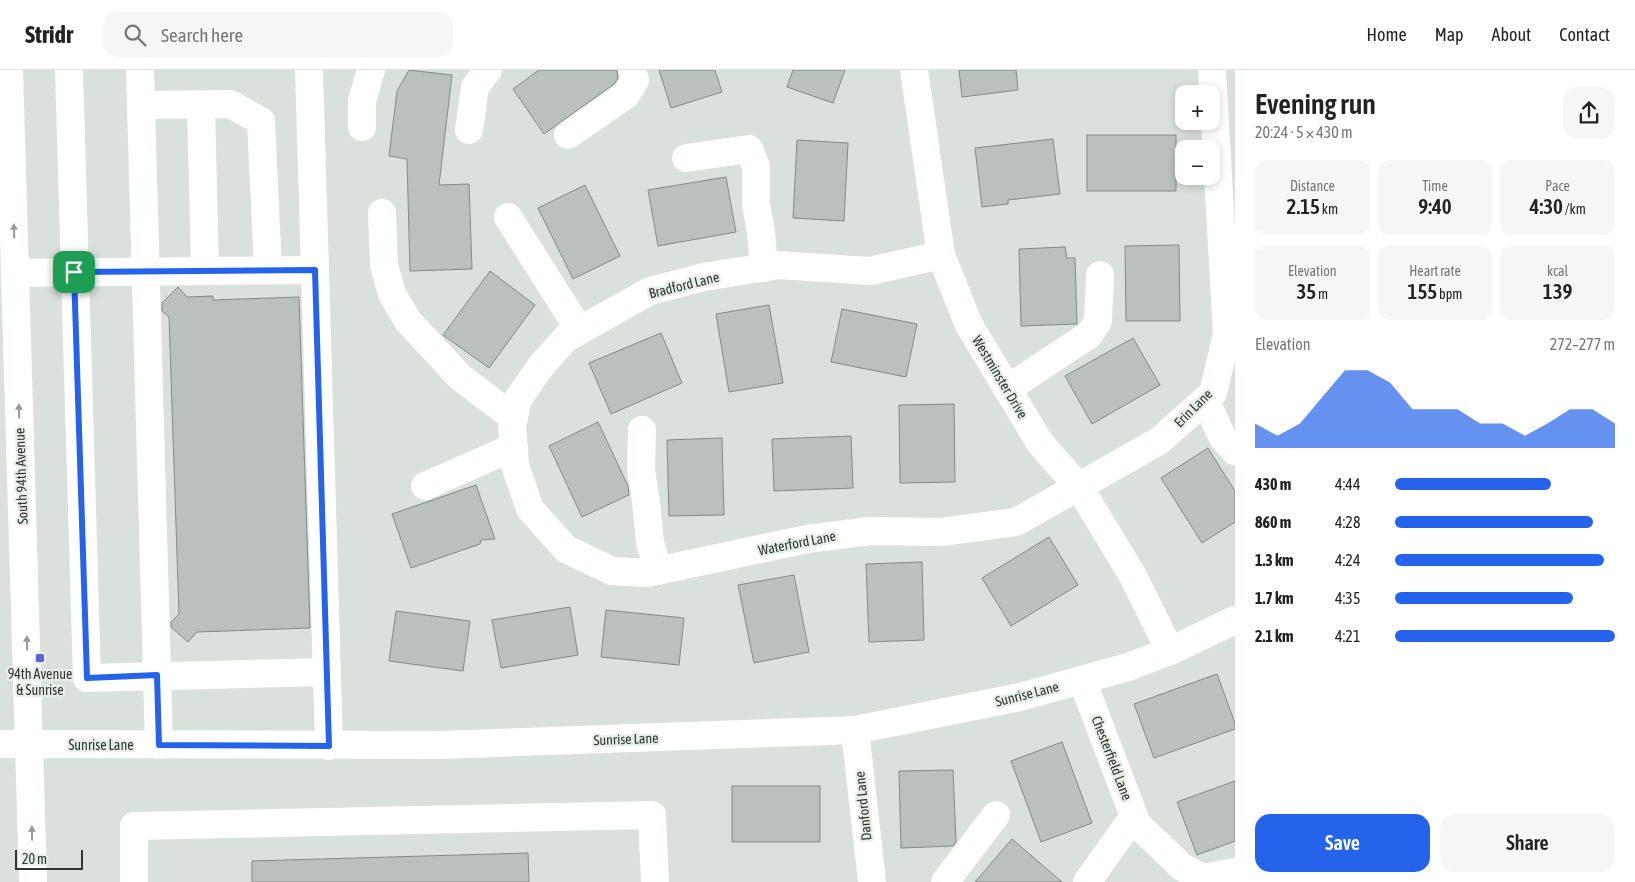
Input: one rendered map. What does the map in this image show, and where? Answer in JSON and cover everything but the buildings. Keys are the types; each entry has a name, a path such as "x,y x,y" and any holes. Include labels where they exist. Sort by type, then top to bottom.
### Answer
{"street":[{"name":"South 94th Avenue","path":"9,70 33,882"},
{"path":"69,70 87,678 327,672"},
{"path":"140,70 159,745"},
{"path":"309,70 329,746"},
{"path":"362,128 362,101 371,70"},
{"path":"469,130 475,87 488,70"},
{"path":"568,135 626,95 634,80 632,70"},
{"name":"Westminster Drive","path":"914,70 941,255 969,325 1040,443 1079,487 1134,576 1170,651"},
{"name":"Erin Lane","path":"1079,487 1159,441 1213,393 1230,343 1227,334 1212,70"},
{"path":"142,106 230,104 261,121 268,270"},
{"path":"201,105 205,271"},
{"path":"686,158 749,149 756,167 756,204 764,268"},
{"path":"382,213 384,265 392,294 408,320 460,377 514,418"},
{"path":"508,218 580,330"},
{"name":"Bradford Lane","path":"530,509 515,465 512,425 518,399 541,366 566,338 650,291 704,277 779,265 870,271 941,255"},
{"path":"15,272 315,270"},
{"path":"1007,389 1089,335 1098,320 1100,275"},
{"path":"1205,400 1223,438 1235,450"},
{"path":"642,430 641,470 650,542 658,570"},
{"path":"425,486 514,447"},
{"name":"Waterford Lane","path":"530,509 566,548 612,570 646,574 806,539 870,531 940,532 1016,522 1079,487"},
{"name":"Sunrise Lane","path":"0,744 442,745 855,730 1020,697 1128,667 1170,651 1235,620"},
{"name":"Chesterfield Lane","path":"1082,680 1134,816 1088,882"},
{"name":"Danford Lane","path":"855,730 872,882"},
{"path":"134,882 134,826 652,814 655,882"},
{"path":"946,882 996,815"},
{"path":"1132,819 1182,867 1203,878 1235,872"}],"place":[{"name":"94th Avenue & Sunrise","path":"40,658"}],"route":[{"path":"315,270 329,746 159,745 157,675 87,678 74,272 315,270"}]}
